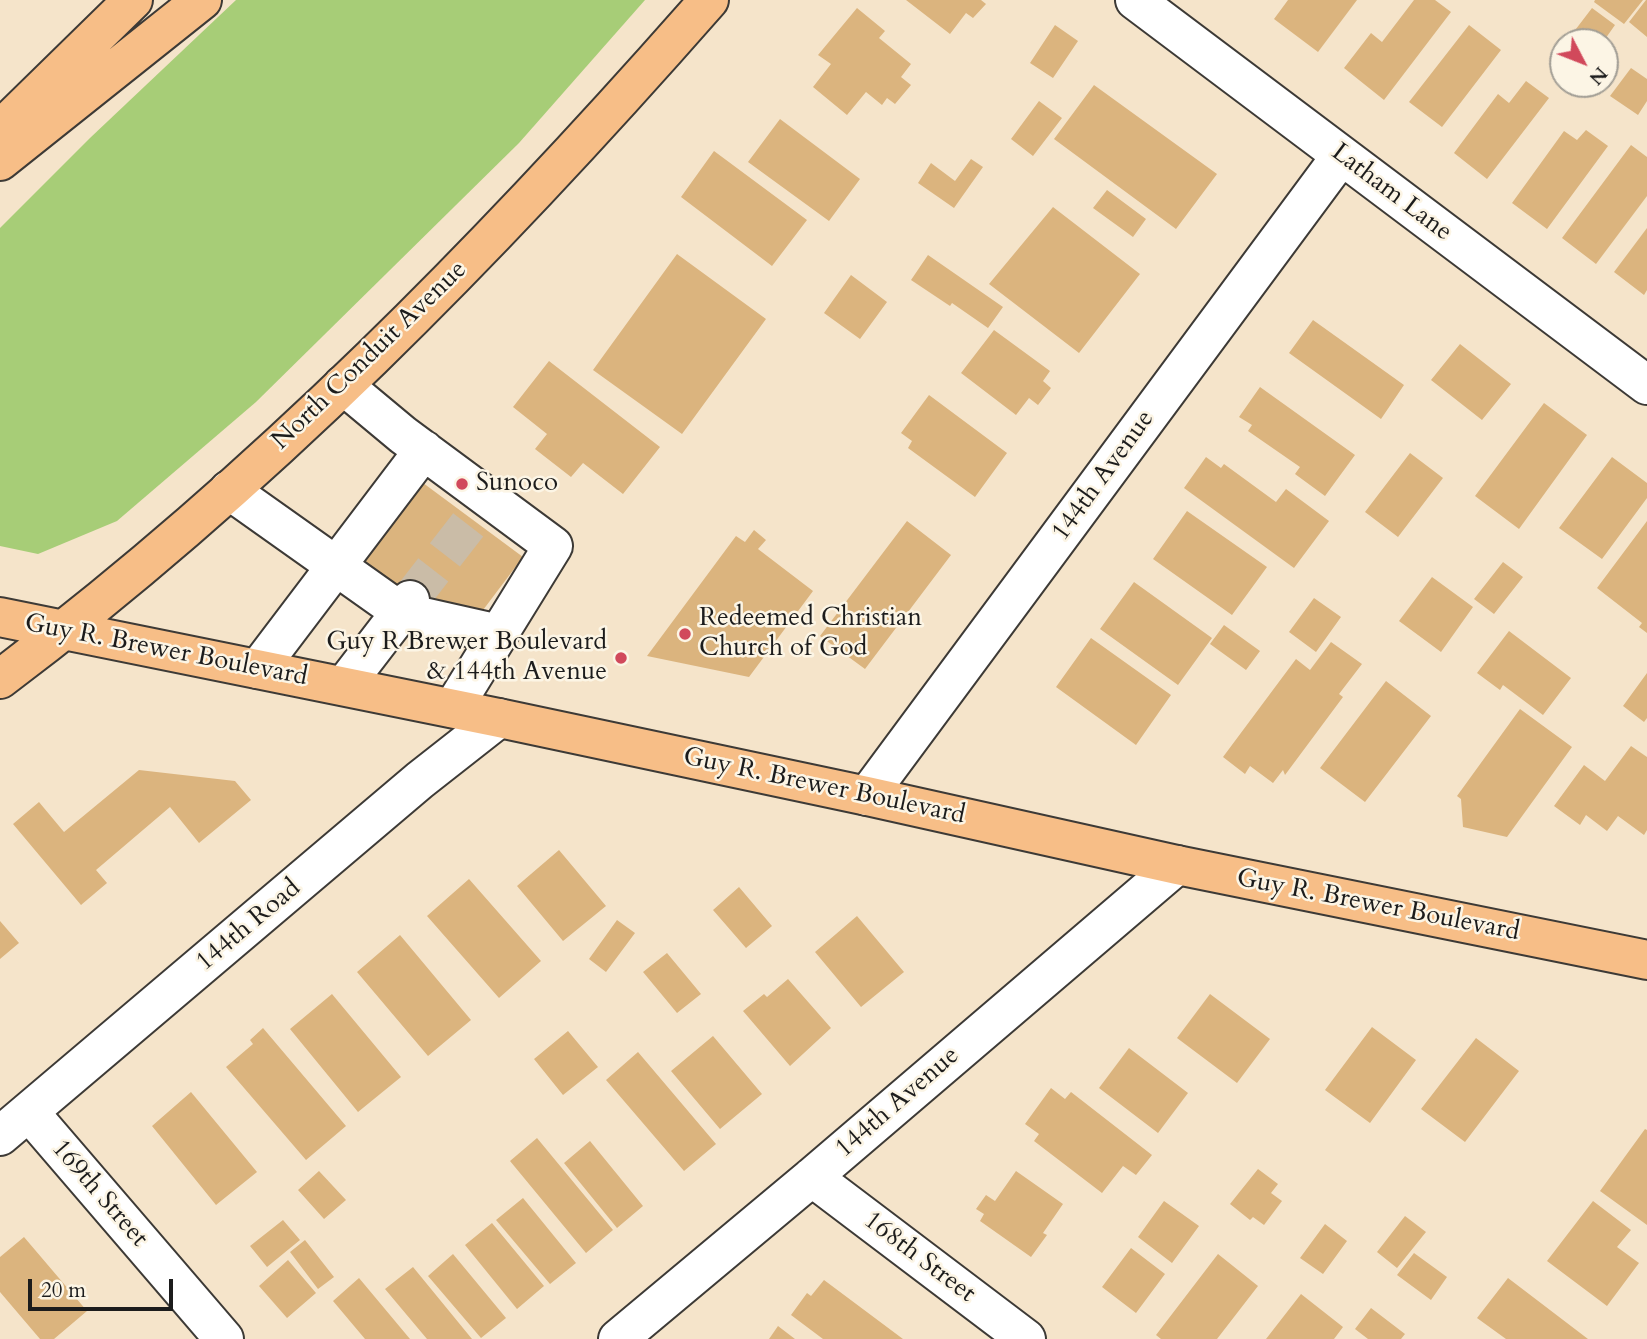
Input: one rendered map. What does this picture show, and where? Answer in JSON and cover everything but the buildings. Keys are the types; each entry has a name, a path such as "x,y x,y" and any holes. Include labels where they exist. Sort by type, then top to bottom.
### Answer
{"main road":[{"path":"0,130 133,0"},
{"path":"0,161 202,0"},
{"name":"North Conduit Avenue","path":"0,680 63,632 229,490 431,301 629,91 709,0"},
{"name":"Guy R. Brewer Boulevard","path":"0,617 63,632 453,708 1177,865 1647,960"}],"street":[{"name":"Latham Lane","path":"1135,0 1647,385"},
{"name":"144th Avenue","path":"867,796 1341,156"},
{"path":"343,385 424,450 481,510 553,546 453,708"},
{"path":"258,669 424,450"},
{"path":"229,490 335,566 405,606 499,634"},
{"path":"344,686 405,606"},
{"name":"144th Road","path":"0,1136 420,780 499,718"},
{"name":"144th Avenue","path":"618,1339 1177,865"},
{"name":"169th Street","path":"29,1112 225,1339"},
{"name":"168th Street","path":"812,1177 1026,1339"}],"green space":[{"path":"236,0 645,0 519,143 256,402 117,521 38,554 0,546 0,228 90,138"}],"tunnel":[{"path":"410,600 472,520"}],"place":[{"name":"Sunoco","path":"462,484"},
{"name":"Redeemed Christian Church of God","path":"685,634"},
{"name":"Guy R Brewer Boulevard & 144th Avenue","path":"621,658"}]}
